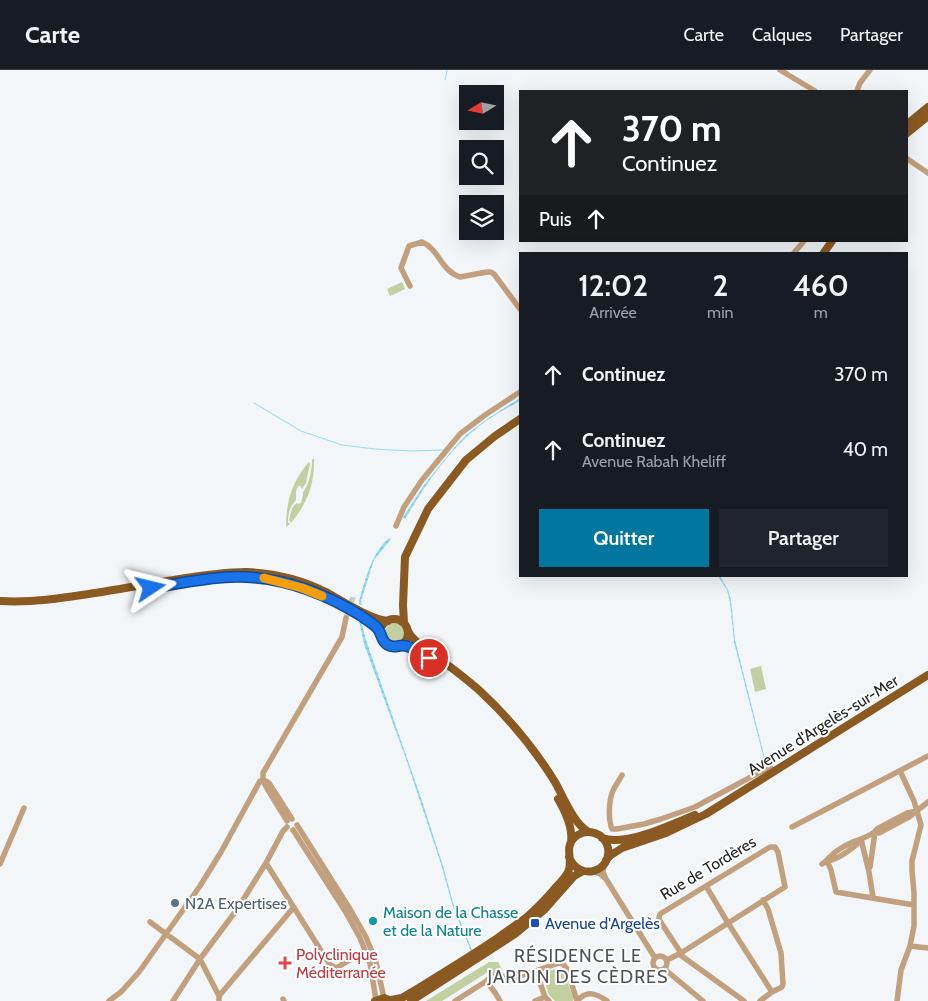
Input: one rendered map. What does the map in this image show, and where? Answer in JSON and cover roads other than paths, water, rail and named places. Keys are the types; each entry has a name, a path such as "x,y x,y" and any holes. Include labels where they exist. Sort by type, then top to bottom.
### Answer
{"main road":[{"path":"908,123 928,107"},
{"path":"908,132 928,116"},
{"path":"519,421 466,460 428,509 405,557 404,623 411,636 419,644 478,690 510,722 539,758 580,826 584,830 602,838 608,848 605,862 592,871 583,871 574,866 569,857"},
{"path":"0,601 37,601 63,598 204,575 247,572 302,582 377,618 398,620 404,623"},
{"path":"0,606 63,603 203,579 228,577 265,578 323,596 362,617 378,629 384,641 390,646 401,645 418,651 475,692 506,724 535,761 557,796 572,837 569,847 570,866 568,872 544,901 526,918 402,998 384,1000"},
{"path":"381,634 383,626 400,615 403,605"},
{"path":"401,645 407,639 408,631"},
{"name":"Avenue d'Argelès-sur-Mer","path":"605,862 611,855 622,848 654,838 706,814 928,675"},
{"name":"Avenue d'Argelès-sur-Mer","path":"602,838 608,840 643,835 732,798"},
{"path":"571,842 580,834 588,832"},
{"path":"411,1001 515,934 544,910 574,876 583,871"}],"street":[{"path":"780,70 813,90"},
{"path":"857,90 860,83 870,70"},
{"path":"908,159 928,174"},
{"path":"410,286 401,268 409,246 422,242 429,244 444,267 456,276 460,277 487,272 494,274 519,308"},
{"path":"795,252 803,242"},
{"path":"396,526 404,507 422,480 460,434 519,393"},
{"path":"346,618 342,637 263,773 263,781 360,938 384,1000"},
{"path":"792,827 928,756"},
{"path":"622,775 612,793 610,824 612,829 653,822 695,807 771,768"},
{"path":"898,1001 901,970 910,946 914,926 912,861 921,825 914,801 900,771"},
{"path":"263,781 266,780 269,783 291,825 350,909 366,937 376,962 384,1000"},
{"path":"109,1001 130,982 209,873 260,782 263,781"},
{"path":"257,790 268,790"},
{"path":"914,905 836,892 832,870 824,863 830,856 854,841 875,832 877,829 907,813 917,811 928,802"},
{"path":"0,864 24,808"},
{"path":"174,1001 200,959 238,908 283,831 291,825"},
{"path":"869,872 875,832"},
{"path":"861,839 869,872 872,897"},
{"name":"Rue de Tordères","path":"680,953 660,922 660,914 770,847 775,847 778,852 785,887 763,900"},
{"path":"605,862 604,872 606,879 655,958 653,963 655,968 659,970 665,969"},
{"path":"266,863 330,965 336,968 365,951"},
{"path":"592,871 606,879"},
{"path":"706,886 772,992"},
{"path":"667,960 763,900 768,909 781,953 783,984 782,987 760,1001"},
{"path":"150,922 200,959 219,999 294,907"},
{"path":"910,946 928,948"},
{"path":"680,953 744,1001"},
{"path":"655,958 662,956 667,960 668,965 665,969"},
{"path":"455,1001 493,975 514,978 559,963 564,964 567,969 577,1001"},
{"path":"665,969 703,1001"},
{"path":"535,1001 547,999 536,971"},
{"path":"485,982 488,983 500,1001"},
{"path":"577,1001 582,995 589,994 599,995 607,1001"}],"water":[{"path":"519,399 519,402 498,413 466,437 446,459 405,519 403,517 424,485 453,449 466,435 487,419"},
{"path":"389,538 391,539 374,560 361,601 362,605 359,604 373,559"},
{"path":"719,577 721,577 728,590 731,600 735,640 767,767 734,642 727,590"},
{"path":"359,621 361,621 422,801 454,906 473,956 453,907 441,864 406,759 364,644"}],"waterway":[{"path":"445,80 447,70"},
{"path":"254,403 301,431 342,445 412,451 443,450"}],"tunnel":[{"path":"346,618 353,597"}],"place":[{"name":"N2A Expertises","path":"175,903"},
{"name":"Maison de la Chasse et de la Nature","path":"373,921"},
{"name":"Avenue d'Argelès","path":"535,923"},
{"name":"Polyclinique Méditerranée","path":"285,963"}],"district":[{"name":"RÉSIDENCE LE JARDIN DES CÈDRES","path":"578,966"}]}
